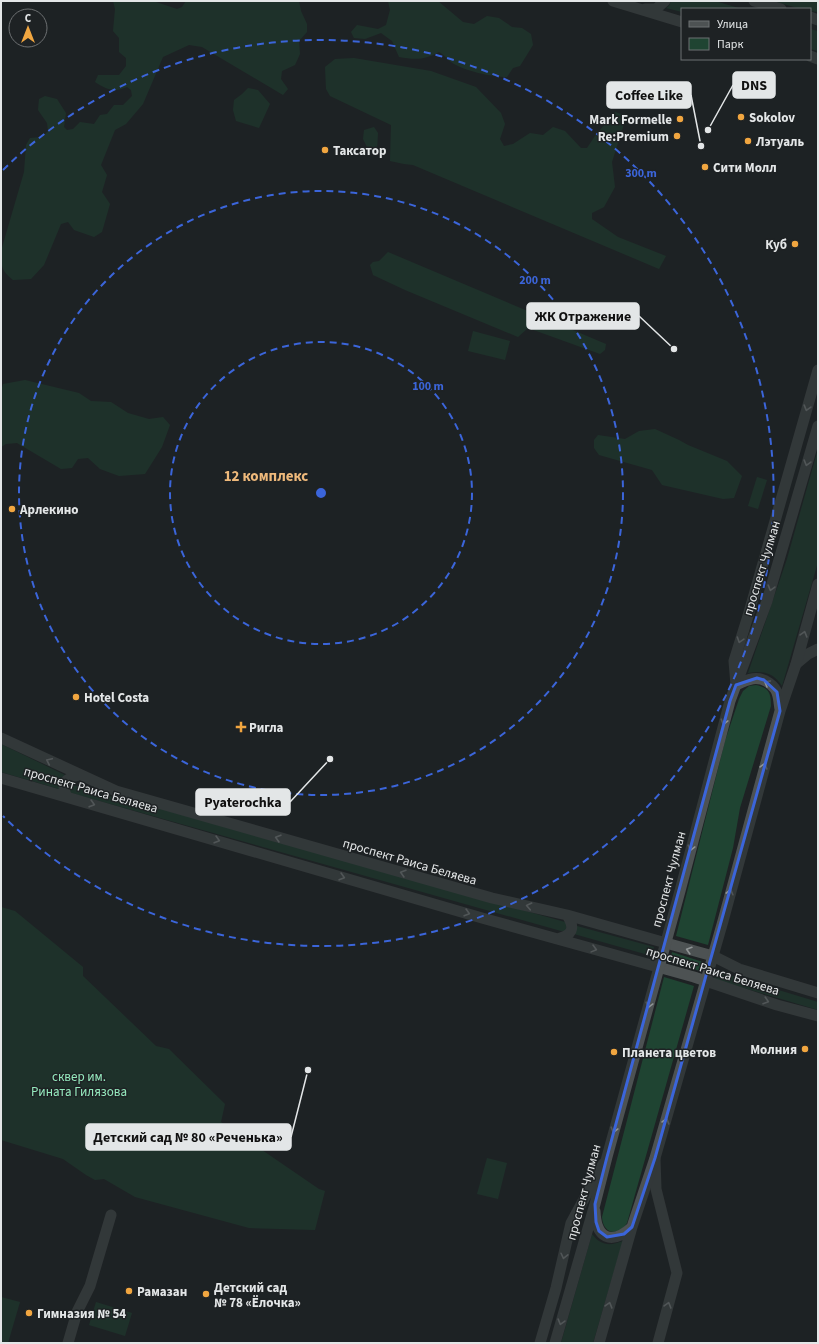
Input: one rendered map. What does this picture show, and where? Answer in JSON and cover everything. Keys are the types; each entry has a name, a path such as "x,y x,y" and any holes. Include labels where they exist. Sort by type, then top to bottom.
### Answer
{"street":[{"path":"613,1 681,22"},
{"path":"636,8 656,8 665,1"},
{"path":"754,1 778,8"},
{"path":"780,711 777,692 772,685 764,680 757,678 748,679 736,685 734,661 818,370"},
{"name":"проспект Чулман","path":"556,1343 595,1204 730,701 768,601 818,426"},
{"path":"599,1343 632,1227 655,1158 780,711 796,664 818,584"},
{"path":"796,664 808,654 818,649"},
{"name":"проспект Раиса Беляева","path":"1,738 116,791 492,898 567,915 666,942 712,956 739,969 818,993"},
{"path":"67,797 64,791 65,782 68,778 79,775"},
{"name":"проспект Раиса Беляева","path":"1,778 557,939 694,977 777,1005 818,1016"},
{"path":"557,939 570,933 572,928 571,922 567,915"},
{"path":"540,1343 556,1288 571,1223 607,1156"},
{"path":"655,1158 656,1189 677,1273 658,1343"},
{"path":"595,1204 596,1222 599,1231 607,1237 616,1237 624,1234 632,1227"},
{"path":"68,1343 77,1312 90,1286 111,1215"}],"highlighted area":[{"path":"757,678 764,680 777,692 780,711 655,1158 632,1227 624,1234 607,1237 599,1231 596,1222 595,1204 607,1157 730,701 736,685"}],"green space":[{"path":"113,1 153,1 177,9 182,7 186,1 299,1 301,11 307,24 307,32 299,41 300,54 295,65 282,71 281,79 288,89 283,95 202,47 189,45 163,57 143,104 126,124 115,130 101,165 107,175 102,192 110,204 102,232 94,237 74,230 68,222 61,224 44,265 31,279 13,280 2,267 1,251 24,172 26,145 30,138 42,137 48,131 47,123 38,110 39,99 45,96 57,99 66,113 64,127 67,130 73,129 80,122 94,124 100,115 107,114 114,105 123,105 132,96 131,90 127,87 114,90 103,87 95,82 98,75 119,75 126,66 126,58 119,52 119,38 113,31 115,9"},
{"path":"388,1 438,1 463,22 474,24 487,16 499,18 512,27 522,28 531,34 533,45 520,66 513,68 507,77 486,75 470,71 451,62 439,52 429,57 420,59 399,57 392,41 381,33 365,39 354,38 351,32 357,25 378,29 386,25 390,10"},
{"path":"671,1 715,1 739,8 681,8 681,12 666,8 669,6"},
{"path":"773,1 818,1 818,12 811,11 811,8 798,8"},
{"path":"811,29 818,31 818,51 811,49"},
{"path":"354,58 431,71 476,87 501,113 505,124 500,139 504,146 513,144 530,133 543,135 553,127 565,131 581,148 587,148 615,112 624,115 623,127 612,162 615,187 604,207 592,213 592,219 618,237 666,256 659,269 413,165 390,161 391,125 330,96 326,89 325,67 335,59"},
{"path":"248,88 258,90 270,104 259,128 236,121 233,110 234,100"},
{"path":"374,127 378,133 377,151 370,153 363,139 364,130"},
{"path":"388,252 606,344 605,350 600,354 528,328 518,337 405,290 373,275 370,265 373,262 379,261"},
{"path":"473,331 510,341 505,360 468,351"},
{"path":"25,380 79,393 91,401 111,402 128,413 149,419 163,417 170,425 162,447 145,474 119,476 100,469 88,458 78,459 72,468 61,469 17,443 6,444 1,447 1,391 3,384"},
{"path":"655,429 688,445 727,461 742,476 734,498 723,499 662,485 652,470 599,455 594,448 594,440 598,435 625,439 639,431"},
{"path":"818,449 818,562 782,686 772,675 763,672 748,673 787,559"},
{"path":"757,477 767,480 758,509 748,506"},
{"path":"756,685 764,688 770,694 771,706 740,808 733,848 708,945 676,936 725,741 743,691 749,686"},
{"path":"1,744 65,775 59,789 1,772"},
{"path":"70,785 98,794 133,801 568,924 565,931 561,931 71,793 69,787"},
{"name":"сквер им. Рината Гилязова","path":"1,907 15,911 83,967 83,976 156,1046 169,1049 225,1104 221,1122 319,1189 325,1191 315,1230 249,1228 135,1197 104,1179 95,1180 63,1159 1,1140"},
{"path":"577,926 654,947 652,956 574,934"},
{"path":"672,952 703,962 700,971 669,962"},
{"path":"716,971 818,1002 818,1010 714,979"},
{"path":"664,977 694,986 627,1223 619,1230 612,1232 605,1227 602,1217"},
{"path":"487,1158 507,1163 498,1199 477,1194"},
{"path":"592,1234 599,1241 606,1244 614,1244 623,1241 593,1343 561,1343"},
{"path":"1,1297 20,1302 8,1343 1,1343"},
{"path":"96,1302 132,1313 125,1336 89,1325"}],"place":[{"name":"Sokolov","path":"741,117"},
{"name":"Mark Formelle","path":"680,119"},
{"name":"DNS","path":"708,130"},
{"name":"Re:Premium","path":"677,136"},
{"name":"Лэтуаль","path":"748,141"},
{"name":"Coffee Like","path":"701,146"},
{"name":"Таксатор","path":"325,150"},
{"name":"Сити Молл","path":"705,167"},
{"name":"Куб","path":"795,244"},
{"name":"ЖК Отражение","path":"674,349"},
{"name":"Арлекино","path":"12,509"},
{"name":"Hotel Costa","path":"76,697"},
{"name":"Ригла","path":"241,727"},
{"name":"Pyaterochka","path":"330,759"},
{"name":"Молния","path":"805,1049"},
{"name":"Планета цветов","path":"614,1052"},
{"name":"Детский сад № 80 «Реченька»","path":"308,1070"},
{"name":"Рамазан","path":"129,1291"},
{"name":"Детский сад № 78 «Ёлочка»","path":"206,1294"},
{"name":"Гимназия № 54","path":"29,1313"}],"district":[{"name":"12 комплекс","path":"266,476"}]}
